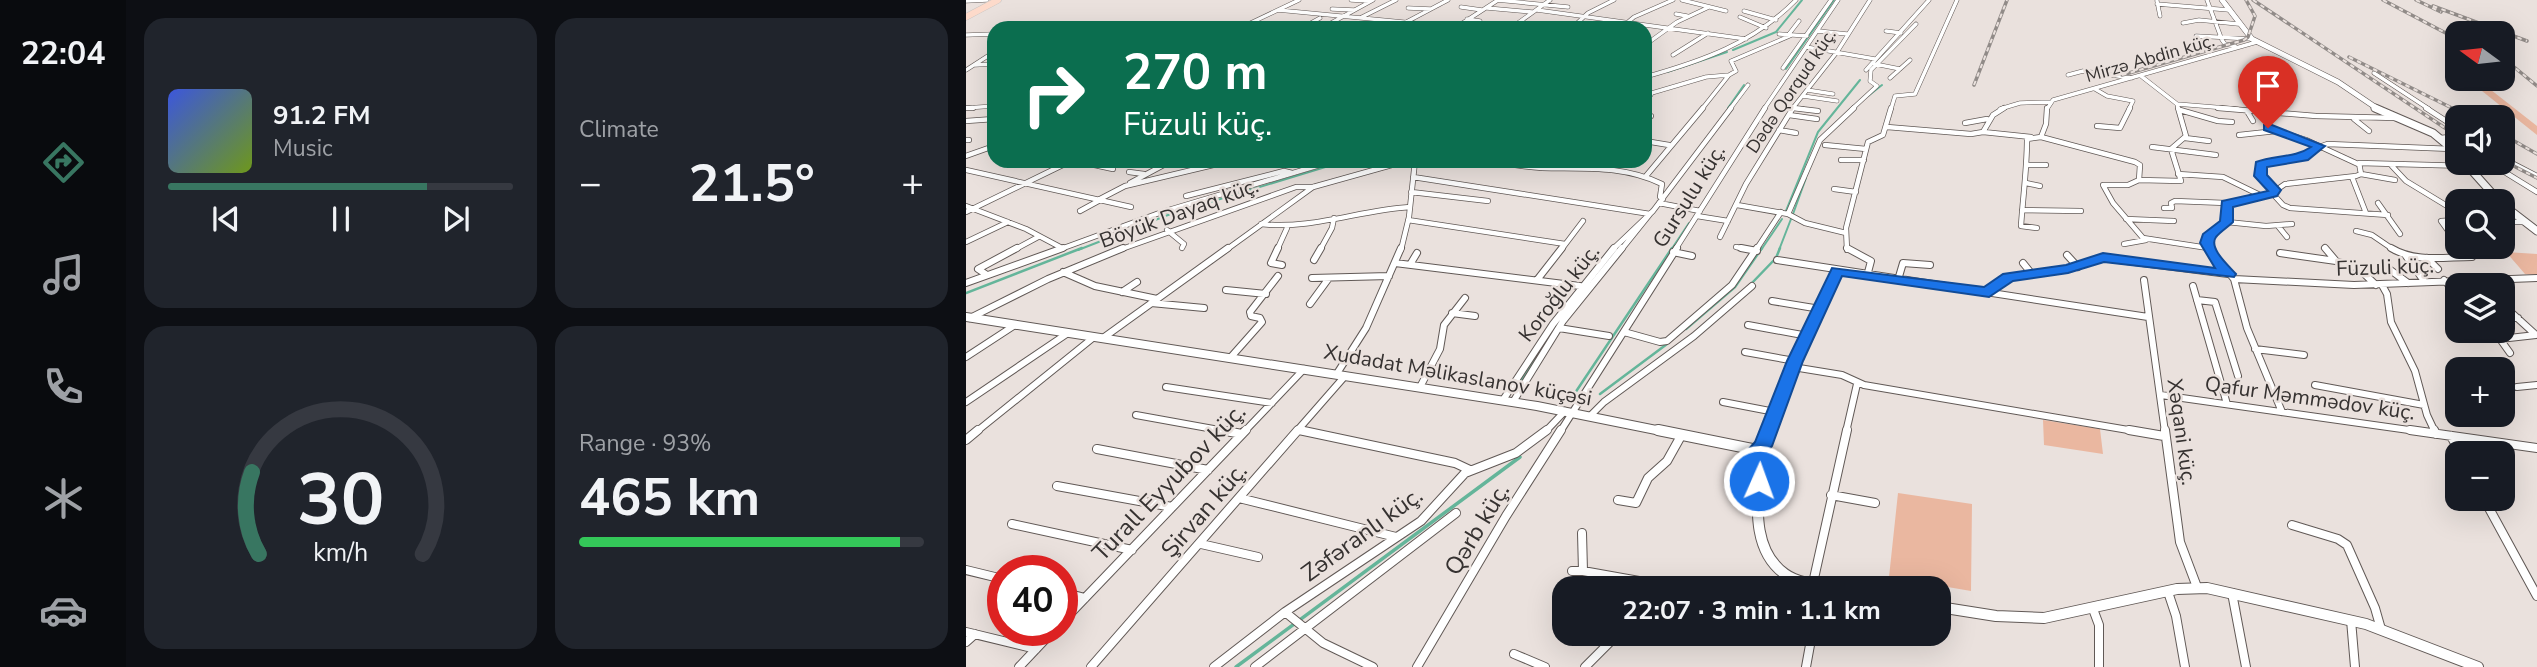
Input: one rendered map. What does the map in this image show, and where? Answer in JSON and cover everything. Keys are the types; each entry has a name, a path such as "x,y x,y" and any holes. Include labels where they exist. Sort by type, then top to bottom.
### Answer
{"main road":[{"path":"966,17 998,0"},
{"path":"2222,0 2238,24 2255,41 2338,82 2376,109 2445,141"},
{"path":"2476,175 2488,189"},
{"path":"2515,214 2537,231"}],"street":[{"path":"966,1 987,0"},
{"path":"1255,21 1299,0"},
{"path":"1351,0 1372,1"},
{"path":"1359,19 1396,0"},
{"path":"1278,10 1340,18 1409,21 1448,0"},
{"path":"1464,21 1497,0 1568,7"},
{"path":"1521,21 1550,0"},
{"path":"1580,21 1614,0"},
{"path":"1629,21 1673,0"},
{"path":"1682,0 1726,12"},
{"path":"1733,51 1746,39 1776,20 1796,0"},
{"path":"1783,68 1831,0"},
{"name":"Gursulu küç.","path":"1568,412 1624,332 1736,150 1838,0"},
{"name":"Dədə Qorqud küç.","path":"1720,237 1746,184 1793,107 1838,51 1870,0"},
{"path":"1624,332 1660,342 1667,341 1725,293 1784,213 1820,139 1877,86 1870,80 1875,62 1929,0"},
{"path":"1867,276 1871,261 1847,250 1846,233 1867,142 1884,135 1887,127 1885,123 1895,96 1915,94 1957,0"},
{"path":"2207,0 2221,38 2225,44 2237,46"},
{"path":"1335,21 1372,1"},
{"path":"2160,16 2157,2 2229,10"},
{"path":"1461,7 1535,11 1620,21"},
{"path":"1652,40 1687,16 1709,7"},
{"path":"1332,9 1355,10"},
{"path":"1426,14 1409,10 1433,9"},
{"path":"1744,11 1776,20"},
{"path":"1676,14 1687,16"},
{"path":"1314,21 1322,16"},
{"path":"1740,17 1771,33"},
{"path":"1467,19 1480,21"},
{"path":"1937,20 1948,21"},
{"path":"2183,23 2195,20 2238,24"},
{"path":"1742,78 1730,64 1733,59 1790,35 1799,21"},
{"path":"1866,70 1916,24"},
{"path":"1652,25 1746,39"},
{"path":"1910,30 1919,31"},
{"path":"1818,31 1847,34"},
{"path":"1886,31 1901,33"},
{"path":"1673,55 1708,33"},
{"path":"966,35 987,34"},
{"path":"1779,34 1807,37"},
{"path":"2196,36 2255,41"},
{"name":"Mirzə Abdin küç.","path":"1965,123 1987,120 2001,107 2051,102 2255,41"},
{"path":"1652,75 1762,44"},
{"path":"1806,47 1838,51 1900,69"},
{"path":"975,65 987,57"},
{"path":"1890,79 1910,60"},
{"path":"966,67 987,64"},
{"path":"1652,168 1729,75 1736,71"},
{"path":"2068,75 2083,71 2133,78"},
{"path":"2374,73 2445,120"},
{"path":"1652,93 1706,77 1729,75"},
{"path":"2141,76 2177,104 2185,138"},
{"name":"Koroğlu küç.","path":"1508,401 1559,328 1661,201 1748,85"},
{"path":"2095,89 2107,96 2133,101 2120,128 2097,126"},
{"path":"1807,90 1833,94"},
{"path":"2059,91 2067,96"},
{"path":"1803,96 1837,101"},
{"path":"2041,137 2046,124 2047,107 2051,102"},
{"path":"2177,104 2352,118 2396,118"},
{"path":"966,108 987,106"},
{"path":"1793,107 1818,111"},
{"path":"2180,110 2218,121 2232,122"},
{"path":"2247,111 2253,121"},
{"path":"1789,115 1817,119"},
{"path":"2352,118 2369,131"},
{"path":"966,121 987,120"},
{"path":"1983,132 1987,120"},
{"path":"1887,127 1957,135 1983,132 2032,138"},
{"path":"2268,128 2358,163 2445,165"},
{"path":"1779,130 1796,133"},
{"path":"2239,135 2278,131"},
{"path":"1863,135 1872,139"},
{"path":"2037,228 2021,226 2026,183 2026,140 2041,137 2138,163 2139,180"},
{"path":"2171,149 2185,138 2209,141"},
{"path":"2441,138 2445,138"},
{"path":"1652,142 1669,145"},
{"path":"1825,145 1866,149"},
{"path":"2388,215 2290,208 2283,205 2261,176 2260,165 2273,160 2304,158 2319,146 2383,145 2445,150"},
{"path":"2099,152 2103,146"},
{"path":"966,156 987,148"},
{"path":"2152,148 2216,155"},
{"path":"2096,179 2104,183 2128,185 2139,180 2178,183 2181,181 2171,149"},
{"path":"1841,160 1864,160"},
{"path":"2358,163 2361,174"},
{"path":"2026,164 2046,165"},
{"path":"2391,164 2406,181 2445,205"},
{"path":"2515,165 2537,176"},
{"path":"966,212 1055,168"},
{"path":"1108,168 1113,169"},
{"path":"1080,211 1156,168"},
{"path":"1125,186 1201,168"},
{"path":"966,283 1162,212 1310,168"},
{"name":"Böyük Dayaq küç.","path":"968,318 1063,272 1167,230 1296,187 1313,187 1381,168"},
{"name":"Şirvan küç.","path":"1091,667 1201,544 1298,430 1340,375 1357,346 1395,263 1408,220 1414,168"},
{"path":"1589,168 1646,176 1662,184 1661,201 1728,221"},
{"path":"1646,176 1652,168"},
{"path":"966,170 1131,207"},
{"path":"1186,196 1284,171 1294,173"},
{"path":"1129,172 1144,174"},
{"path":"2178,174 2223,177 2260,195"},
{"path":"2164,208 2172,208 2171,203 2175,201 2243,202 2274,191 2285,184 2361,174 2395,180"},
{"path":"2510,175 2537,191"},
{"path":"1413,177 1435,178 1650,214"},
{"path":"2353,177 2366,213"},
{"path":"2026,183 2040,186"},
{"path":"2104,183 2106,192 2146,240"},
{"path":"966,440 1099,338 1313,187"},
{"path":"1834,189 1856,192"},
{"path":"1412,192 1488,201"},
{"path":"2226,203 2227,222"},
{"path":"2378,203 2400,234"},
{"path":"1737,205 1784,213 1805,223 1846,233"},
{"path":"966,206 1008,222 1060,247"},
{"path":"1261,224 1286,228 1368,210 1410,207"},
{"path":"2022,210 2081,211"},
{"name":"Koroğlu küç.","path":"1508,401 1541,339 1580,286 1636,224 1650,214"},
{"path":"1314,260 1332,229 1334,218"},
{"path":"2126,219 2174,221"},
{"path":"1408,220 1565,244"},
{"path":"1537,280 1583,221"},
{"path":"966,242 1008,222"},
{"path":"2207,248 2208,237 2227,222 2278,226 2292,224"},
{"path":"2515,222 2526,222"},
{"path":"2278,226 2287,237"},
{"path":"1282,265 1271,263 1286,228"},
{"path":"1167,230 1184,244 1182,248"},
{"path":"2356,231 2372,233 2406,256 2424,281"},
{"path":"987,275 978,269 1038,237"},
{"path":"2124,243 2146,240 2207,248 2231,277 2255,349 2282,412"},
{"path":"1736,247 1757,251"},
{"path":"2325,248 2336,261"},
{"path":"1673,252 1692,256"},
{"path":"1411,263 1418,253"},
{"path":"2280,253 2336,261 2361,269 2387,294 2391,322 2415,371 2424,405 2436,434"},
{"path":"2067,255 2077,267"},
{"path":"2406,256 2445,258"},
{"name":"Füzuli küç.","path":"1989,293 1992,287 2007,277 2077,267 2109,257 2231,277 2379,285 2444,280"},
{"path":"2427,258 2438,269"},
{"path":"1777,260 1867,276 2148,317"},
{"path":"1395,263 1580,286"},
{"path":"1898,280 1903,263 1930,265"},
{"path":"2023,263 2032,274"},
{"path":"2389,269 2408,283"},
{"path":"1793,576 1785,573 1770,559 1765,548 1759,526 1759,459 1756,451 1763,446 1794,364 1837,271"},
{"path":"1063,272 1095,286 1154,301 1204,307"},
{"path":"1231,357 1262,322 1260,318 1250,315 1278,276"},
{"path":"1312,278 1389,276"},
{"path":"1310,304 1329,278"},
{"name":"Füzuli küç.","path":"2515,278 2537,278"},
{"name":"Xəqani küç.","path":"2144,280 2161,395 2164,436 2183,555 2197,587"},
{"path":"1122,292 1137,282"},
{"path":"1590,416 1599,405 1622,392 1702,330 1752,286"},
{"path":"2193,286 2227,404"},
{"path":"1226,290 1266,295"},
{"path":"1420,387 1434,364 1444,325 1465,298"},
{"path":"1772,300 1820,309"},
{"path":"2197,300 2215,302 2238,376"},
{"path":"1452,313 1475,316"},
{"path":"2510,353 2500,339 2536,335 2515,315"},
{"name":"Xudadat Məlikaslanov küçəsi","path":"968,318 1508,401 1756,451"},
{"path":"966,357 1015,325"},
{"path":"1748,325 1808,336"},
{"path":"1559,328 1609,337"},
{"path":"966,402 1068,333"},
{"path":"2255,349 2304,355"},
{"path":"1745,352 1842,375 1857,384 2164,436"},
{"name":"Turall Eyyubov küç.","path":"1078,605 1304,369"},
{"path":"1819,576 1831,495 1857,384"},
{"path":"2315,385 2424,405"},
{"path":"2517,387 2537,385"},
{"path":"1166,387 1272,403"},
{"name":"Qafur Məmmədov küç.","path":"2161,395 2537,448"},
{"path":"1723,402 1775,412"},
{"name":"Zəfəranlı küç.","path":"1214,667 1285,612 1430,514 1454,483 1470,470 1499,461 1521,449 1568,412"},
{"name":"Qərb küç.","path":"1417,667 1568,412"},
{"path":"1136,415 1242,434"},
{"path":"1298,430 1455,463 1470,470"},
{"path":"1618,500 1636,503 1648,478 1667,461 1681,436"},
{"path":"2451,436 2454,441"},
{"path":"1097,449 1208,470"},
{"path":"1057,486 1172,507"},
{"path":"1831,495 1875,503"},
{"path":"1239,498 1373,529 1396,537"},
{"path":"2491,511 2537,596"},
{"path":"1255,667 1456,513"},
{"path":"1012,524 1132,550"},
{"path":"2292,526 2338,539 2347,545 2375,608 2381,629"},
{"path":"1582,533 1583,571"},
{"path":"1201,544 1258,557"},
{"path":"966,570 987,575"},
{"path":"1572,571 1611,576"},
{"path":"1951,609 2030,618 2062,616 2197,587 2232,592 2351,620 2478,667"},
{"path":"2168,592 2176,616 2185,667"},
{"path":"2232,592 2246,667"},
{"path":"1078,596 1085,598"},
{"path":"2093,609 2099,625 2099,667"},
{"path":"1285,612 1305,631 1339,652 1373,667"},
{"path":"2351,620 2355,667"},
{"path":"966,642 970,633 1036,649"},
{"path":"1019,667 1039,646"},
{"path":"1585,667 1607,646"},
{"path":"1806,667 1810,646"},
{"path":"1514,654 1545,667"}],"shaded area":[{"path":"2482,91 2492,91 2510,105 2500,105"},
{"path":"2515,109 2537,126 2537,135 2515,117"},
{"path":"2515,253 2537,254 2537,275 2525,274 2512,259 2515,259"},
{"path":"2043,420 2100,429 2103,454 2044,445"},
{"path":"1898,493 1972,504 1971,591 1951,588 1951,576 1889,576"}],"waterway":[{"path":"1733,50 1776,32 1802,0"},
{"path":"1786,69 1834,0"},
{"path":"1667,72 1727,52"},
{"path":"1786,211 1818,132 1860,80"},
{"path":"1728,108 1744,85"},
{"path":"1868,96 1882,85"},
{"path":"1078,250 1168,215 1322,168"},
{"path":"1793,214 1806,178"},
{"path":"1761,250 1782,219"},
{"path":"1779,250 1791,219"},
{"path":"1671,250 1689,223"},
{"path":"966,293 1082,248"},
{"path":"1575,393 1672,248"},
{"path":"1686,329 1735,287 1762,248"},
{"path":"1751,284 1776,258 1780,248"},
{"path":"1546,340 1558,322"},
{"path":"1600,394 1667,344"},
{"path":"1515,390 1535,357"},
{"path":"1236,667 1520,457"}],"railway":[{"path":"1974,85 2007,0"},
{"path":"2122,75 2244,40 2248,37 2255,16 2246,0"},
{"path":"2253,0 2445,128"},
{"path":"2383,0 2445,33"},
{"path":"2416,0 2441,12"},
{"path":"2433,6 2527,41"},
{"path":"2349,57 2446,105"},
{"path":"2515,68 2537,86"},
{"path":"2515,141 2537,154"},
{"path":"2515,167 2537,178"}],"route":[{"path":"1759,481 1759,455 1756,451 1763,446 1795,361 1837,271 1989,293 1992,287 2009,277 2068,269 2109,257 2228,274 2207,248 2208,237 2227,222 2226,203 2243,202 2272,193 2275,190 2261,176 2259,166 2273,160 2304,158 2319,146 2268,128"}]}
